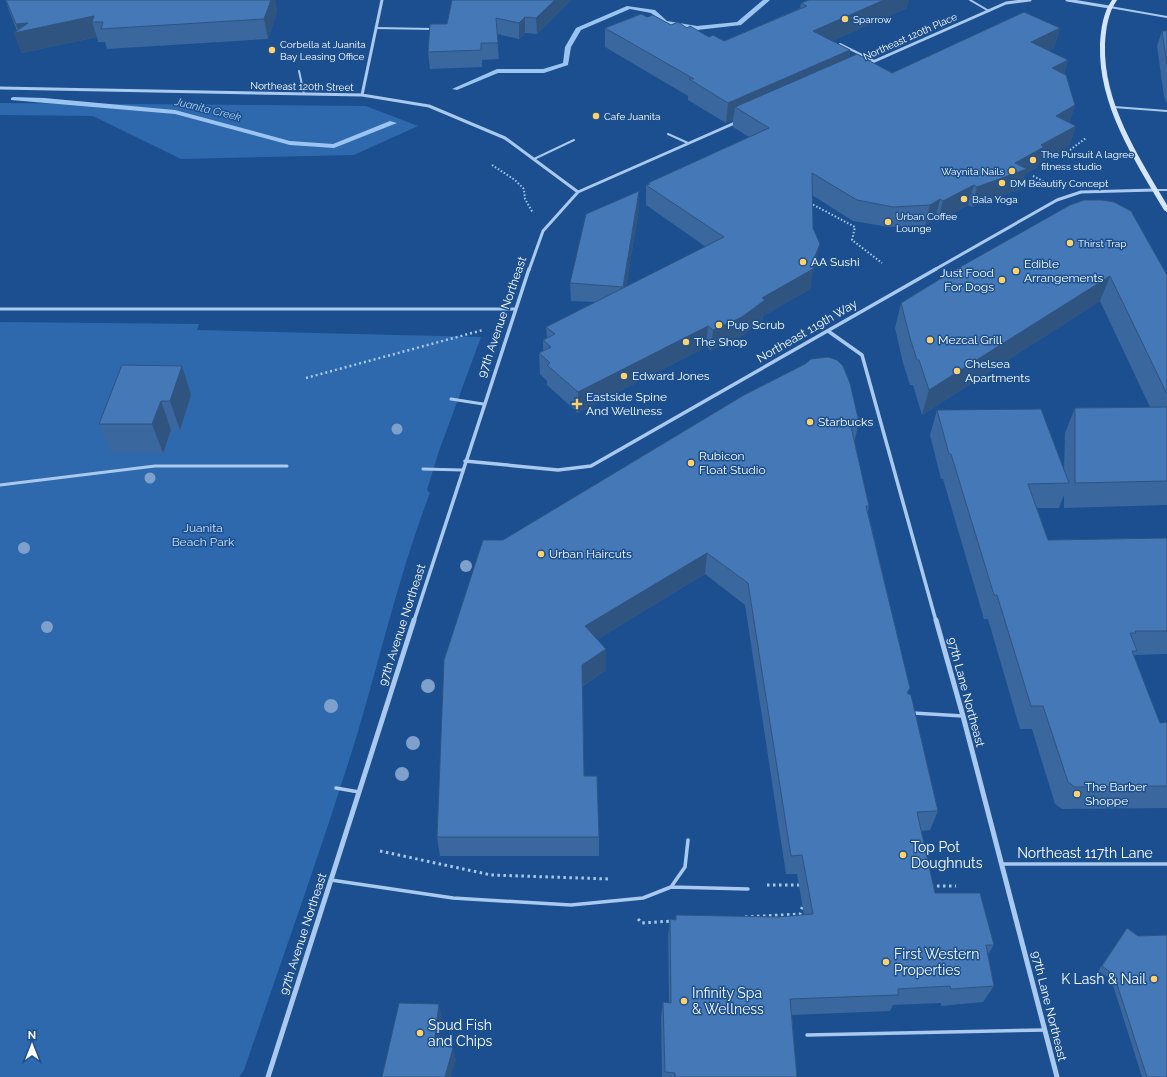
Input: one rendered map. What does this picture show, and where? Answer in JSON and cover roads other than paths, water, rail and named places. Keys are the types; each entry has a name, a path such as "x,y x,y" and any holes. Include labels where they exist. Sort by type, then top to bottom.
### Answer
{"main road":[{"path":"1115,0 1109,7 1102,45 1103,74 1124,132 1167,210"}],"street":[{"path":"362,95 382,0"},
{"name":"Northeast 120th Place","path":"867,64 1006,3 1030,0"},
{"path":"1068,0 1109,7"},
{"name":"Northeast 120th Street","path":"0,88 362,95 429,106 505,138 578,192"},
{"path":"578,192 740,120"},
{"name":"Northeast 119th Way","path":"465,461 558,470 591,466 1057,200 1081,192 1155,190"},
{"name":"97th Avenue Northeast","path":"268,1077 483,404 515,309 543,231 578,192"},
{"name":"97th Lane Northeast","path":"828,330 862,356 963,716 1003,864 1057,1077"}],"lane":[{"path":"970,0 989,11"},
{"path":"1109,7 1167,17"},
{"path":"376,28 437,29"},
{"path":"840,44 874,61"},
{"path":"299,71 304,94"},
{"path":"1114,107 1167,112"},
{"path":"668,134 688,143"},
{"path":"534,159 574,140"},
{"path":"1155,190 1167,190"},
{"path":"0,309 515,309"},
{"path":"451,399 483,404"},
{"path":"0,485 55,477 154,466 287,466"},
{"path":"423,469 462,470"},
{"path":"908,713 963,716"},
{"path":"336,788 359,792"},
{"path":"671,887 685,867 688,840"},
{"name":"Northeast 117th Lane","path":"1003,864 1167,864"},
{"path":"331,880 453,898 571,905 643,898 671,887 748,889"},
{"path":"807,1035 1045,1030"}],"waterway":[{"name":"Juanita Creek","path":"455,89 497,71 544,71 566,64 568,47 578,29 629,7 653,11 665,23 697,28 739,24 767,0"},
{"name":"Juanita Creek","path":"13,99 44,100 175,112 290,143 334,146 393,123"}],"place":[{"name":"Sparrow","path":"845,19"},
{"name":"Corbella at Juanita Bay Leasing Office","path":"272,50"},
{"name":"Cafe Juanita","path":"596,116"},
{"name":"The Pursuit A lagree fitness studio","path":"1033,160"},
{"name":"Waynita Nails","path":"1012,171"},
{"name":"DM Beautify Concept","path":"1002,183"},
{"name":"Bala Yoga","path":"964,199"},
{"name":"Urban Coffee Lounge","path":"888,222"},
{"name":"Thirst Trap","path":"1070,243"},
{"name":"AA Sushi","path":"803,262"},
{"name":"Edible Arrangements","path":"1016,271"},
{"name":"Just Food For Dogs","path":"1002,280"},
{"name":"Pup Scrub","path":"719,325"},
{"name":"Mezcal Grill","path":"930,340"},
{"name":"The Shop","path":"686,342"},
{"name":"Chelsea Apartments","path":"957,371"},
{"name":"Edward Jones","path":"624,376"},
{"name":"Eastside Spine And Wellness","path":"577,404"},
{"name":"Starbucks","path":"810,422"},
{"name":"Rubicon Float Studio","path":"691,463"},
{"name":"Urban Haircuts","path":"541,554"},
{"name":"The Barber Shoppe","path":"1077,794"},
{"name":"Top Pot Doughnuts","path":"903,855"},
{"name":"First Western Properties","path":"886,962"},
{"name":"K Lash & Nail","path":"1154,979"},
{"name":"Infinity Spa & Wellness","path":"684,1001"},
{"name":"Spud Fish and Chips","path":"420,1033"}],"park label":[{"name":"Juanita Beach Park","path":"203,535"}]}
